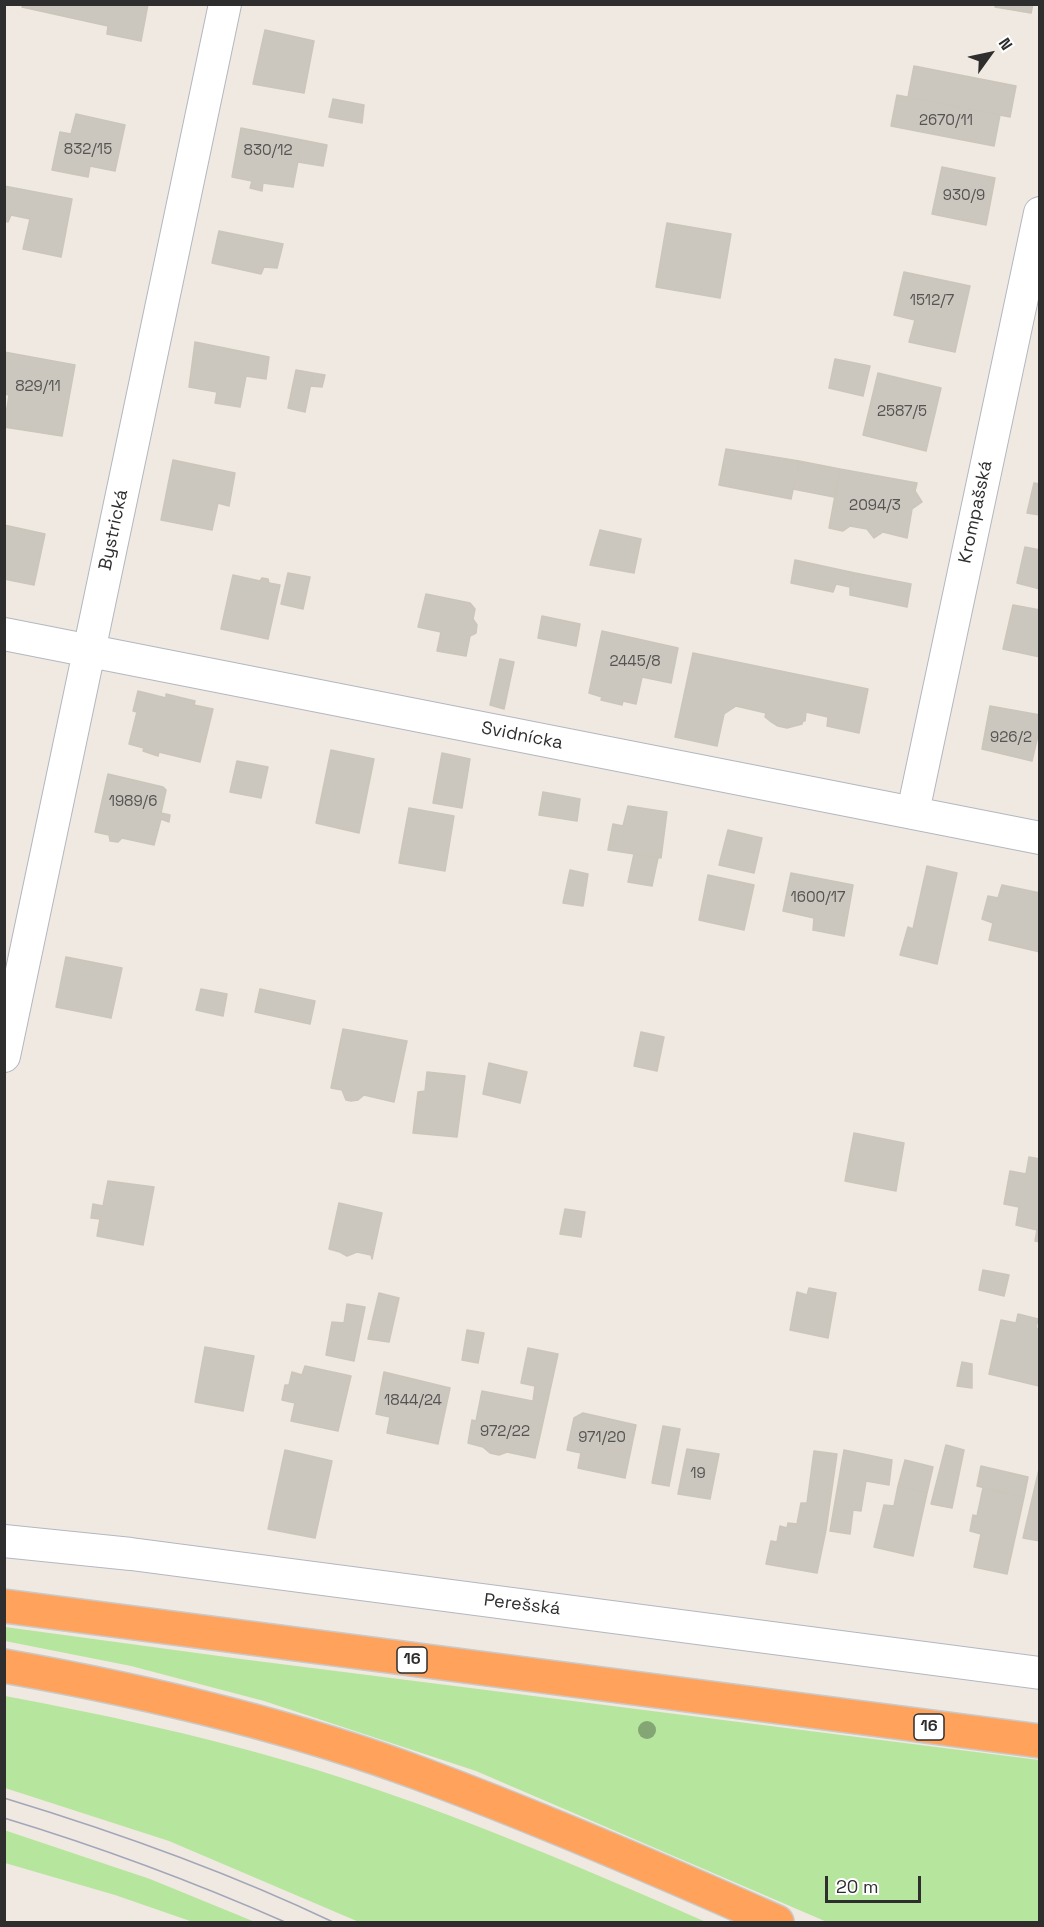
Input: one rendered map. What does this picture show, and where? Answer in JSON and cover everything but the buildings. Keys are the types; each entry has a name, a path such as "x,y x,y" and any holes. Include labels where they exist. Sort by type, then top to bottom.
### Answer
{"highway":[{"name":"16","path":"4,1606 1040,1741"},
{"path":"4,1666 189,1704 319,1740 420,1773 579,1837 777,1923"}],"street":[{"name":"Bystrická","path":"4,1056 225,4"},
{"name":"Krompašská","path":"913,812 1040,213"},
{"name":"Svidnícka","path":"4,633 1040,838"},
{"name":"Perešská","path":"4,1541 130,1554 1040,1673"}],"green space":[{"path":"5,1627 1039,1760 1039,1922 827,1922 476,1771 264,1701 131,1666 5,1641"},
{"path":"5,1696 182,1733 287,1761 394,1795 603,1877 706,1922 359,1922 169,1841 5,1788"},
{"path":"4,1830 150,1879 255,1922 193,1922 115,1895 5,1863"}],"tram line":[{"path":"4,1798 171,1854 253,1886 333,1922"},
{"path":"4,1818 146,1866 285,1922"}]}
